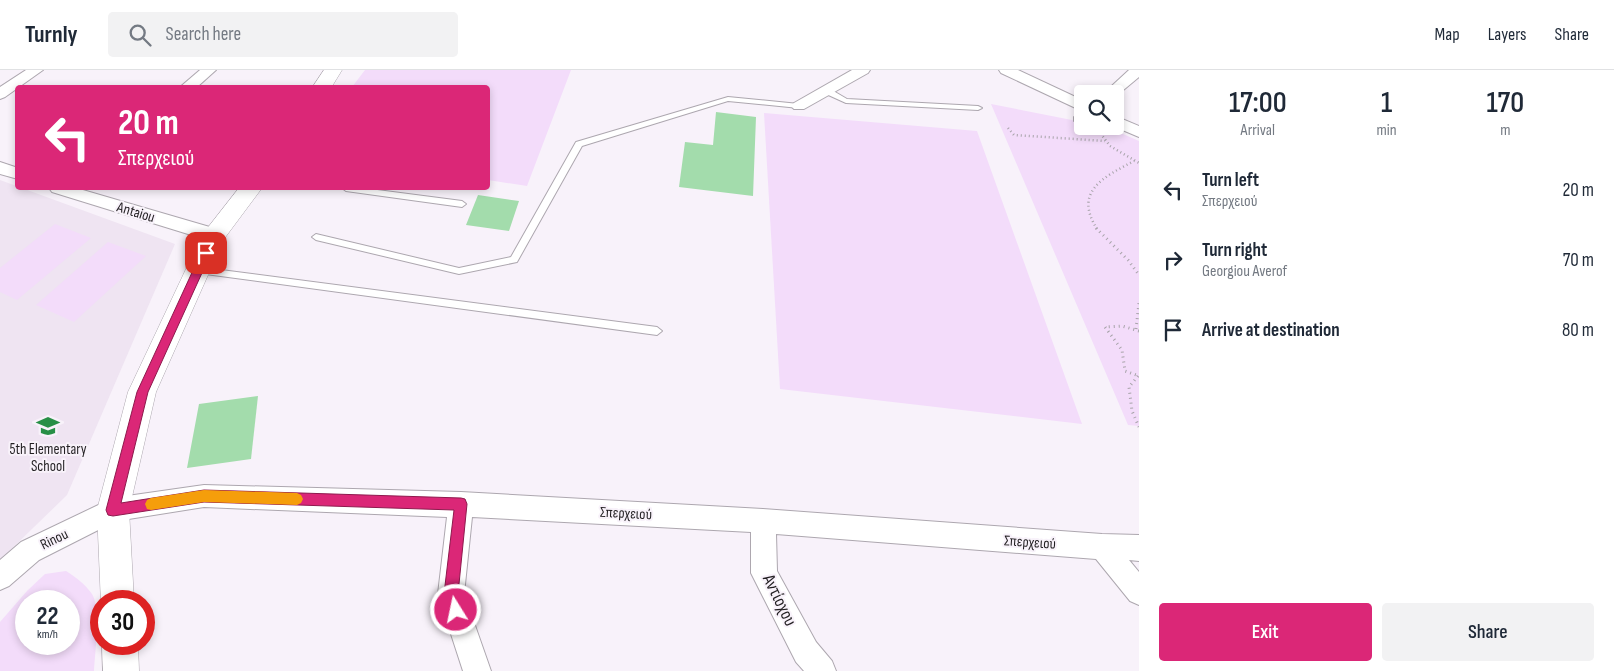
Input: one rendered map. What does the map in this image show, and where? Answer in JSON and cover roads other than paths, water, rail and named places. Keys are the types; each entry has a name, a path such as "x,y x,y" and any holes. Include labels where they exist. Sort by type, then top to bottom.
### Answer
{"street":[{"path":"0,94 36,70"},
{"path":"190,85 209,70"},
{"path":"323,85 333,70"},
{"path":"799,106 863,70"},
{"path":"1006,70 1074,110"},
{"path":"1120,85 1138,70"},
{"path":"1124,125 1139,132"},
{"path":"0,168 15,173"},
{"name":"Antaiou","path":"65,190 214,235"},
{"path":"117,590 113,510 142,392 214,235 249,190"},
{"name":"Σπερχειού","path":"113,510 204,496 461,504 763,521 1102,547 1139,548"},
{"path":"461,504 451,594 477,671"},
{"name":"Rinou","path":"0,577 30,551 113,510"},
{"name":"Αντίοχου","path":"763,521 764,573 806,652 822,671"},
{"path":"1102,547 1139,592"},
{"path":"120,655 121,671"}],"lane":[{"path":"826,90 846,101 978,108"},
{"path":"316,237 459,271 514,260 579,144 728,99 799,106"},
{"path":"360,190 462,204"},
{"path":"198,270 657,331"}],"place":[{"name":"5th Elementary School","path":"48,426"}]}
